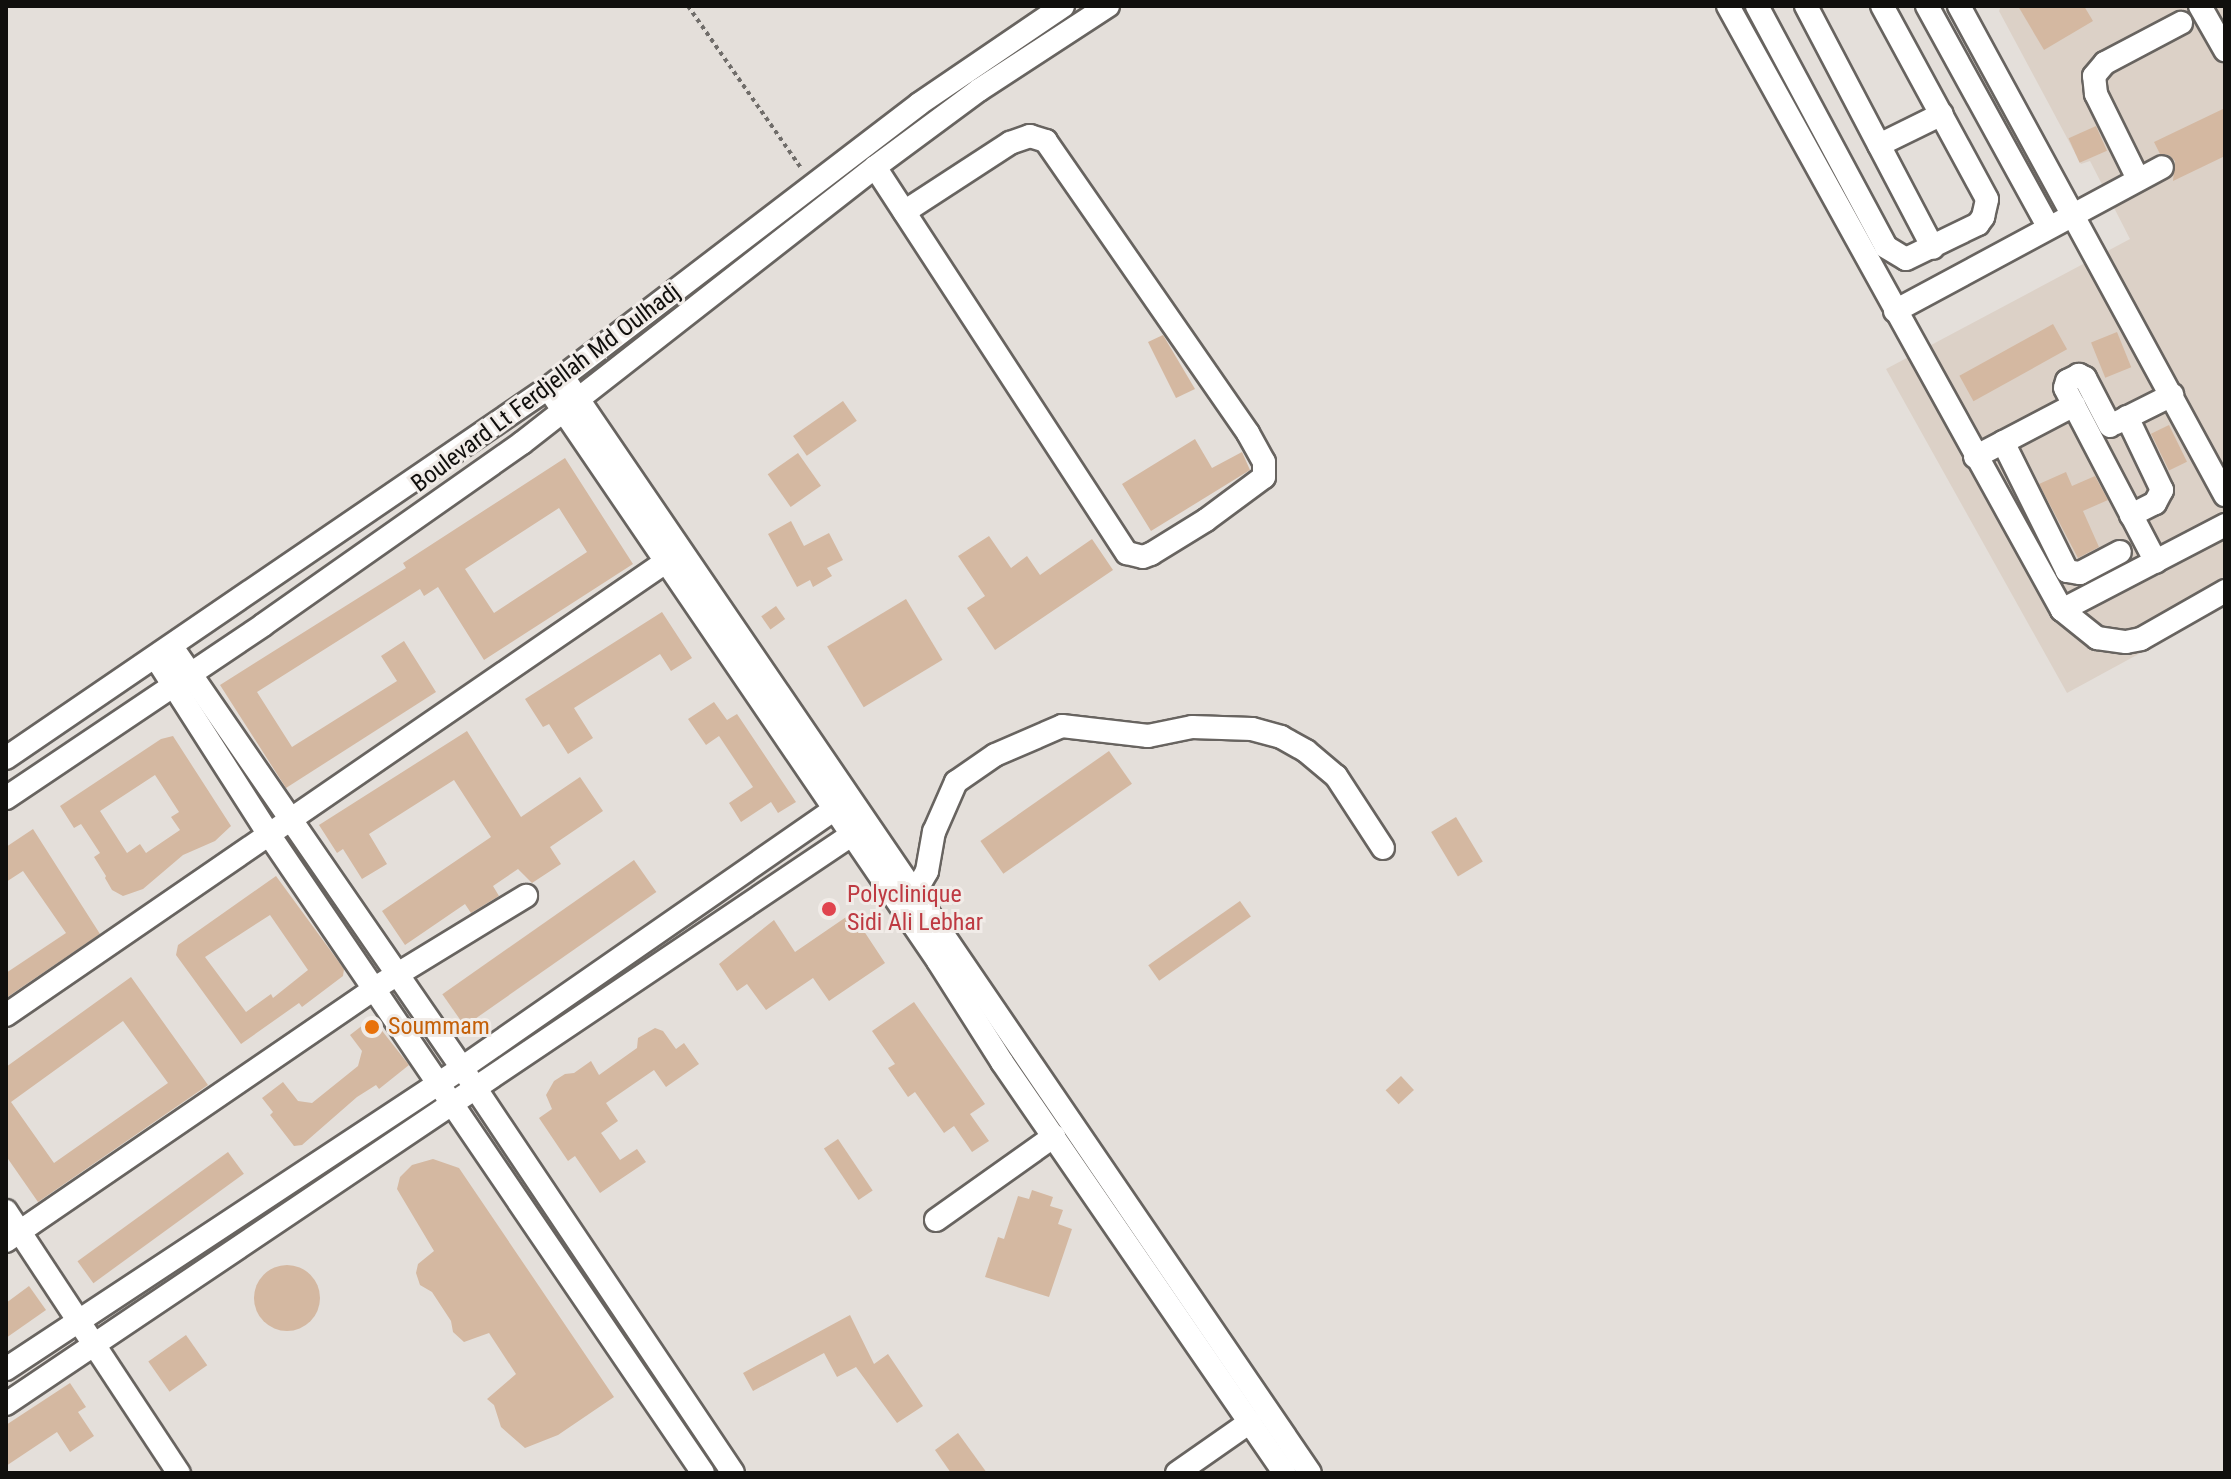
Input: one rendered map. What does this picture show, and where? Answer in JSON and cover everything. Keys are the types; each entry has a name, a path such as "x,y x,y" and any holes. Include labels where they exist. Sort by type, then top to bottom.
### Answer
{"street":[{"name":"Boulevard Lt Ferdjellah Md Oulhadj","path":"6,758 555,382 919,104 1063,6"},
{"name":"Boulevard Lt Ferdjellah Md Oulhadj","path":"6,798 276,616 571,406 875,167 933,124 1108,6"},
{"path":"1728,6 2062,610 2097,638 2126,642 2141,639 2225,591"},
{"path":"1757,6 1886,247 1899,258 1914,258 1978,224 1986,208 1984,191 1882,6"},
{"path":"1806,6 1933,248"},
{"path":"1927,6 2048,226"},
{"path":"1959,6 2225,495"},
{"path":"2200,6 2225,50"},
{"path":"2138,179 2096,94 2094,76 2105,63 2181,23"},
{"path":"919,104 933,124"},
{"path":"1879,145 1942,114"},
{"path":"875,167 904,212 1127,553 1143,557 1151,554 1264,477 1264,462 1248,433 1046,141 1030,136 1010,143 904,212"},
{"path":"1895,311 2072,212 2162,167"},
{"path":"806,190 813,216"},
{"path":"1858,244 1879,233"},
{"path":"1975,457 2074,405 2065,385 2081,376 2107,427 2156,562"},
{"path":"555,382 859,830 1054,1136 1285,1473"},
{"path":"2107,427 2172,395"},
{"path":"2107,427 2162,490 2159,500 2137,512"},
{"path":"2003,442 2067,571 2080,573 2120,552"},
{"path":"2062,610 2225,525"},
{"path":"6,1015 673,557"},
{"path":"164,652 270,836 455,1103 703,1473"},
{"path":"181,679 290,821 462,1068 733,1473"},
{"path":"915,892 927,871 934,832 956,782 995,755 1062,726 1148,736 1192,727 1252,729 1281,737 1306,751 1336,776 1383,848"},
{"path":"6,1369 462,1068 841,804"},
{"path":"859,830 915,892 1078,1137 1310,1473"},
{"path":"6,1404 859,830"},
{"path":"13,1236 375,988 526,896"},
{"path":"936,1220 1054,1136"},
{"path":"6,1211 13,1236 80,1319 179,1473"},
{"path":"1177,1473 1250,1422"}],"path":[{"path":"688,6 806,190"}],"shaded area":[{"path":"2001,6 2225,6 2225,607 2067,693 1886,369 2130,239 2090,161 2081,164 1999,11"}],"building":[{"path":"2018,6 2084,6 2093,21 2044,50"},
{"path":"2225,108 2225,156 2173,181 2175,161 2169,155 2160,154 2154,142"},
{"path":"2096,126 2107,151 2080,163 2069,138"},
{"path":"2053,324 2067,349 1973,401 1959,376"},
{"path":"2117,332 2131,367 2105,378 2091,342"},
{"path":"1163,335 1195,389 1176,398 1148,342"},
{"path":"843,401 857,421 807,456 793,436"},
{"path":"2169,425 2187,462 2169,471 2151,434"},
{"path":"1195,439 1212,468 1242,452 1250,470 1151,531 1122,484"},
{"path":"798,453 821,486 791,507 768,474"},
{"path":"565,458 633,564 484,660 438,587 424,596 420,589 257,692 292,747 397,681 381,656 404,641 436,692 286,788 220,685 406,568 403,563","holes":["559,508 587,552 494,613 465,569"]},
{"path":"2066,472 2072,486 2095,476 2108,500 2083,511 2099,547 2078,558 2039,484"},
{"path":"791,521 804,546 829,533 843,560 827,568 832,576 813,587 810,580 797,587 768,534"},
{"path":"989,536 1011,568 1027,556 1040,575 1092,539 1113,570 995,650 967,608 985,596 958,556"},
{"path":"906,599 943,660 864,707 827,646"},
{"path":"776,606 785,619 770,629 761,616"},
{"path":"662,612 692,658 671,671 660,654 574,708 593,738 568,754 549,724 543,727 525,699"},
{"path":"714,702 727,720 737,714 796,802 778,813 771,802 741,822 729,803 753,787 719,736 706,745 688,719"},
{"path":"467,731 521,817 580,777 603,811 550,847 561,864 532,883 518,869 493,886 499,896 471,913 465,904 405,945 382,911 491,837 454,780 369,834 387,864 362,879 343,849 337,853 319,825"},
{"path":"173,736 231,826 215,841 183,855 143,889 123,896 112,890 105,878 94,857 100,853 81,824 74,828 60,806 161,739","holes":["155,775 179,812 171,817 180,830 146,853 140,844 127,853 100,811"]},
{"path":"1109,751 1132,784 1003,874 980,841"},
{"path":"1456,817 1483,862 1458,877 1431,832"},
{"path":"33,829 100,934 6,998 6,973 66,933 23,871 6,882 6,847"},
{"path":"634,860 656,892 465,1026 442,994"},
{"path":"276,876 344,969 343,976 302,1007 299,1003 241,1044 176,955 178,945","holes":["270,915 308,970 273,998 271,994 246,1012 205,957"]},
{"path":"1240,901 1251,917 1159,981 1148,965"},
{"path":"852,913 885,963 829,1001 813,978 766,1010 747,984 737,991 719,964 774,920 795,952"},
{"path":"131,977 208,1085 38,1202 6,1156 6,1067","holes":["123,1021 168,1083 54,1163 11,1102"]},
{"path":"914,1002 985,1104 970,1114 989,1141 972,1152 954,1126 944,1133 915,1092 908,1097 888,1068 895,1064 872,1031"},
{"path":"372,1018 409,1065 379,1089 376,1085 357,1097 302,1145 294,1146 270,1115 273,1112 262,1098 283,1082 298,1101 312,1103 358,1066 362,1051 350,1035"},
{"path":"655,1028 663,1031 676,1049 684,1043 699,1064 666,1087 654,1070 606,1103 618,1121 601,1133 620,1160 637,1149 646,1162 600,1193 575,1156 568,1161 539,1118 552,1109 546,1095 554,1081 565,1074 574,1073 591,1061 599,1075 637,1048 638,1038"},
{"path":"1401,1076 1414,1090 1399,1104 1386,1090"},
{"path":"838,1139 873,1190 859,1200 824,1149"},
{"path":"228,1152 244,1174 93,1283 78,1261"},
{"path":"433,1159 459,1168 614,1397 558,1435 525,1448 501,1427 494,1405 487,1399 516,1374 489,1333 464,1342 453,1332 451,1321 432,1292 420,1285 416,1273 418,1264 434,1251 397,1189 400,1177 412,1165"},
{"path":"1032,1190 1053,1197 1050,1206 1063,1210 1058,1224 1072,1229 1049,1297 985,1277 998,1237 1004,1239 1018,1196 1029,1199"},
{"path":"293,1265 311,1274 318,1285 318,1311 311,1322 300,1329 281,1331 263,1322 256,1311 254,1292 263,1274 274,1267"},
{"path":"29,1286 46,1310 6,1338 6,1303"},
{"path":"850,1315 874,1364 888,1354 923,1406 897,1423 856,1367 837,1377 824,1353 753,1391 743,1373"},
{"path":"186,1335 207,1365 170,1392 148,1361"},
{"path":"70,1383 86,1407 78,1412 94,1436 70,1452 57,1432 6,1466 6,1425"},
{"path":"958,1433 987,1473 951,1473 935,1450"}],"place":[{"name":"Polyclinique Sidi Ali Lebhar","path":"829,909"},
{"name":"Soummam","path":"372,1027"}]}
